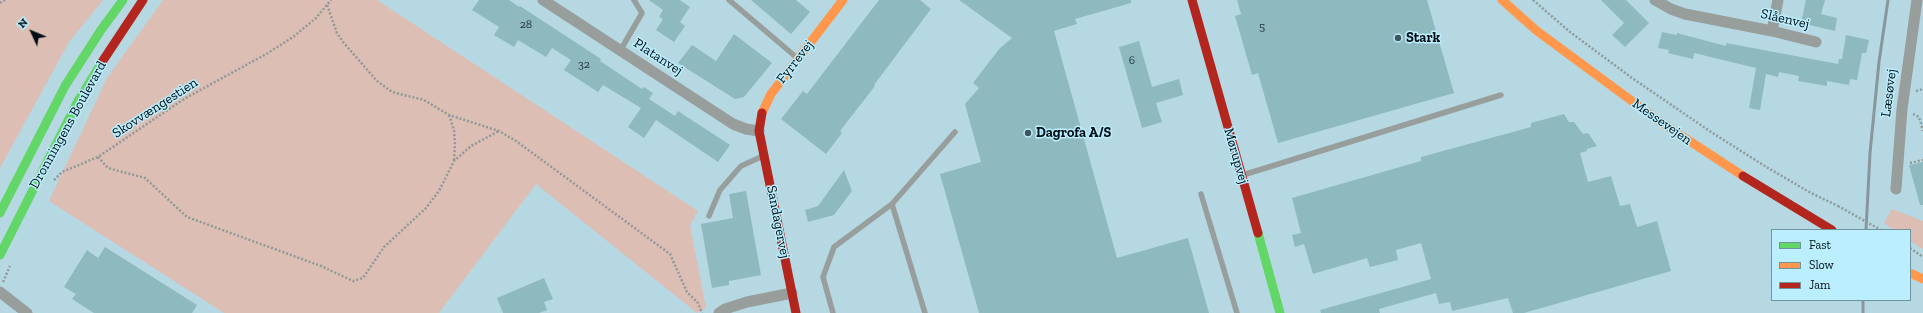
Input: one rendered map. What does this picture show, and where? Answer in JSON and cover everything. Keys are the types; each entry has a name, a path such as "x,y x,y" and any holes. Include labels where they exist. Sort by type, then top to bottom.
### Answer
{"main road":[{"name":"Dronningens Boulevard","path":"0,213 65,86 100,30 123,0"},
{"name":"Dronningens Boulevard","path":"0,255 78,101 116,38 143,0"},
{"name":"Mørupvej","path":"1192,0 1280,313"},
{"name":"Messevejen","path":"1502,0 1537,31 1659,122 1716,160 1830,229"},
{"name":"Fyrrevej","path":"759,131 762,113 771,94 798,59 837,2"},
{"name":"Sandagervej","path":"759,131 796,313"},
{"path":"1911,273 1923,279"}],"street":[{"name":"Platanvej","path":"543,0 733,124 746,129 759,131"},
{"name":"Slåenvej","path":"1656,0 1671,10 1685,14 1772,31 1816,42"},
{"path":"1772,31 1778,0"},
{"name":"Læsøvej","path":"1896,189 1902,109 1917,0"},
{"path":"1,288 27,313"},
{"path":"719,313 725,309 747,302 792,293"}],"lane":[{"path":"620,51 642,13 634,0"},
{"path":"729,0 798,59"},
{"path":"1241,175 1501,96"},
{"path":"833,313 823,277 834,247 892,204 955,132"},
{"path":"709,216 720,190 741,166 764,156"},
{"path":"1201,194 1237,313"},
{"path":"892,204 925,313"}],"path":[{"path":"0,3 5,0"},
{"name":"Skovvængestien","path":"53,182 62,172 98,157 184,99 268,53 293,37 331,0"},
{"path":"1533,0 1570,32 1632,78 1711,132 1811,193 1879,229"},
{"path":"327,5 337,33 377,81 392,92 424,100 449,115 499,131 516,141 670,254 687,292 698,303 702,313"},
{"path":"1902,109 1919,117 1923,131"},
{"path":"98,157 108,168 145,178 187,217 321,266 353,281 363,278 384,247 426,208 439,191 454,161 454,130 449,115"},
{"path":"454,161 472,146 499,131"},
{"path":"1911,249 1923,257"},
{"path":"1,288 13,259"}],"shaded area":[{"path":"0,0 103,0 69,42 0,168"},
{"path":"163,0 377,0 698,211 690,225 706,308 697,313 536,184 439,313 224,313 49,201 107,78"},
{"path":"1892,209 1923,221 1923,249 1911,242 1911,229 1893,229 1884,223"}],"building":[{"path":"479,0 509,0 519,7 520,6 601,59 600,61 642,89 644,87 653,93 649,99 675,116 678,111 730,145 718,162 656,120 644,138 628,127 641,108 603,85 598,92 564,70 571,60 552,48 546,57 518,40 514,47 494,35 499,27 472,10"},
{"path":"649,0 680,0 690,7 680,22 685,26 674,42 656,30 663,19 659,17 663,10"},
{"path":"751,0 796,0 810,12 791,34"},
{"path":"879,0 920,0 931,9 840,131 842,133 826,154 781,119 803,91 807,94"},
{"name":"Dagrofa A/S","path":"959,0 1131,0 1131,3 1075,19 1077,24 1054,31 1117,258 1188,238 1209,313 979,313 940,174 981,162 965,104 979,88 973,83 1000,48 1012,38"},
{"path":"1237,0 1427,0 1454,93 1278,143 1258,73 1252,75 1235,16 1241,14"},
{"path":"1601,0 1626,0 1649,23 1625,47 1612,35 1624,23"},
{"path":"1806,0 1825,0 1821,14 1837,18 1835,31 1801,23"},
{"path":"1662,32 1677,35 1677,33 1726,46 1726,43 1838,64 1839,59 1842,59 1846,35 1869,40 1866,53 1862,53 1857,80 1850,79 1849,85 1827,81 1827,86 1798,81 1799,76 1779,72 1778,77 1766,74 1760,110 1749,108 1756,68 1694,53 1693,59 1668,53 1669,50 1658,48"},
{"path":"734,34 772,63 744,97 735,99 678,63 692,45 716,61"},
{"path":"1139,41 1152,87 1179,79 1183,95 1156,103 1162,122 1142,128 1119,47"},
{"path":"1564,114 1569,122 1574,122 1583,134 1588,133 1597,146 1580,153 1588,182 1611,176 1620,206 1630,204 1637,227 1657,221 1671,271 1524,313 1513,313 1508,298 1452,311 1450,302 1439,304 1436,293 1379,309 1380,313 1321,313 1320,310 1431,279 1421,243 1396,250 1398,260 1370,267 1367,258 1313,274 1304,244 1295,247 1292,235 1301,233 1292,198 1421,161 1421,157 1531,127 1531,123"},
{"path":"1923,162 1923,205 1920,205 1909,165"},
{"path":"844,170 852,191 834,215 808,222 805,210 818,206"},
{"path":"746,191 761,275 729,281 729,285 712,288 701,224 733,218 729,194"},
{"path":"105,247 197,305 192,313 94,313 72,299 76,294 64,287 87,250 98,258"},
{"path":"544,278 553,299 544,302 547,310 539,313 503,313 497,298"}],"railway":[{"path":"1866,229 1870,153 1879,62 1888,0"},
{"path":"1863,301 1863,313"}],"traffic: fast":[{"path":"0,213 65,86 101,30 123,0"},
{"path":"0,255 78,101 102,62"},
{"path":"1258,233 1280,313"}],"traffic: slow":[{"path":"762,113 771,94 843,0"},
{"path":"1502,0 1537,31 1659,121 1743,176"},
{"path":"1911,273 1923,279"}],"traffic: jam":[{"path":"102,62 143,0"},
{"path":"1192,0 1258,233"},
{"path":"762,113 759,131 796,313"},
{"path":"1743,176 1830,229"}],"place":[{"name":"Stark","path":"1398,38"},
{"name":"Dagrofa A/S","path":"1028,133"}]}
